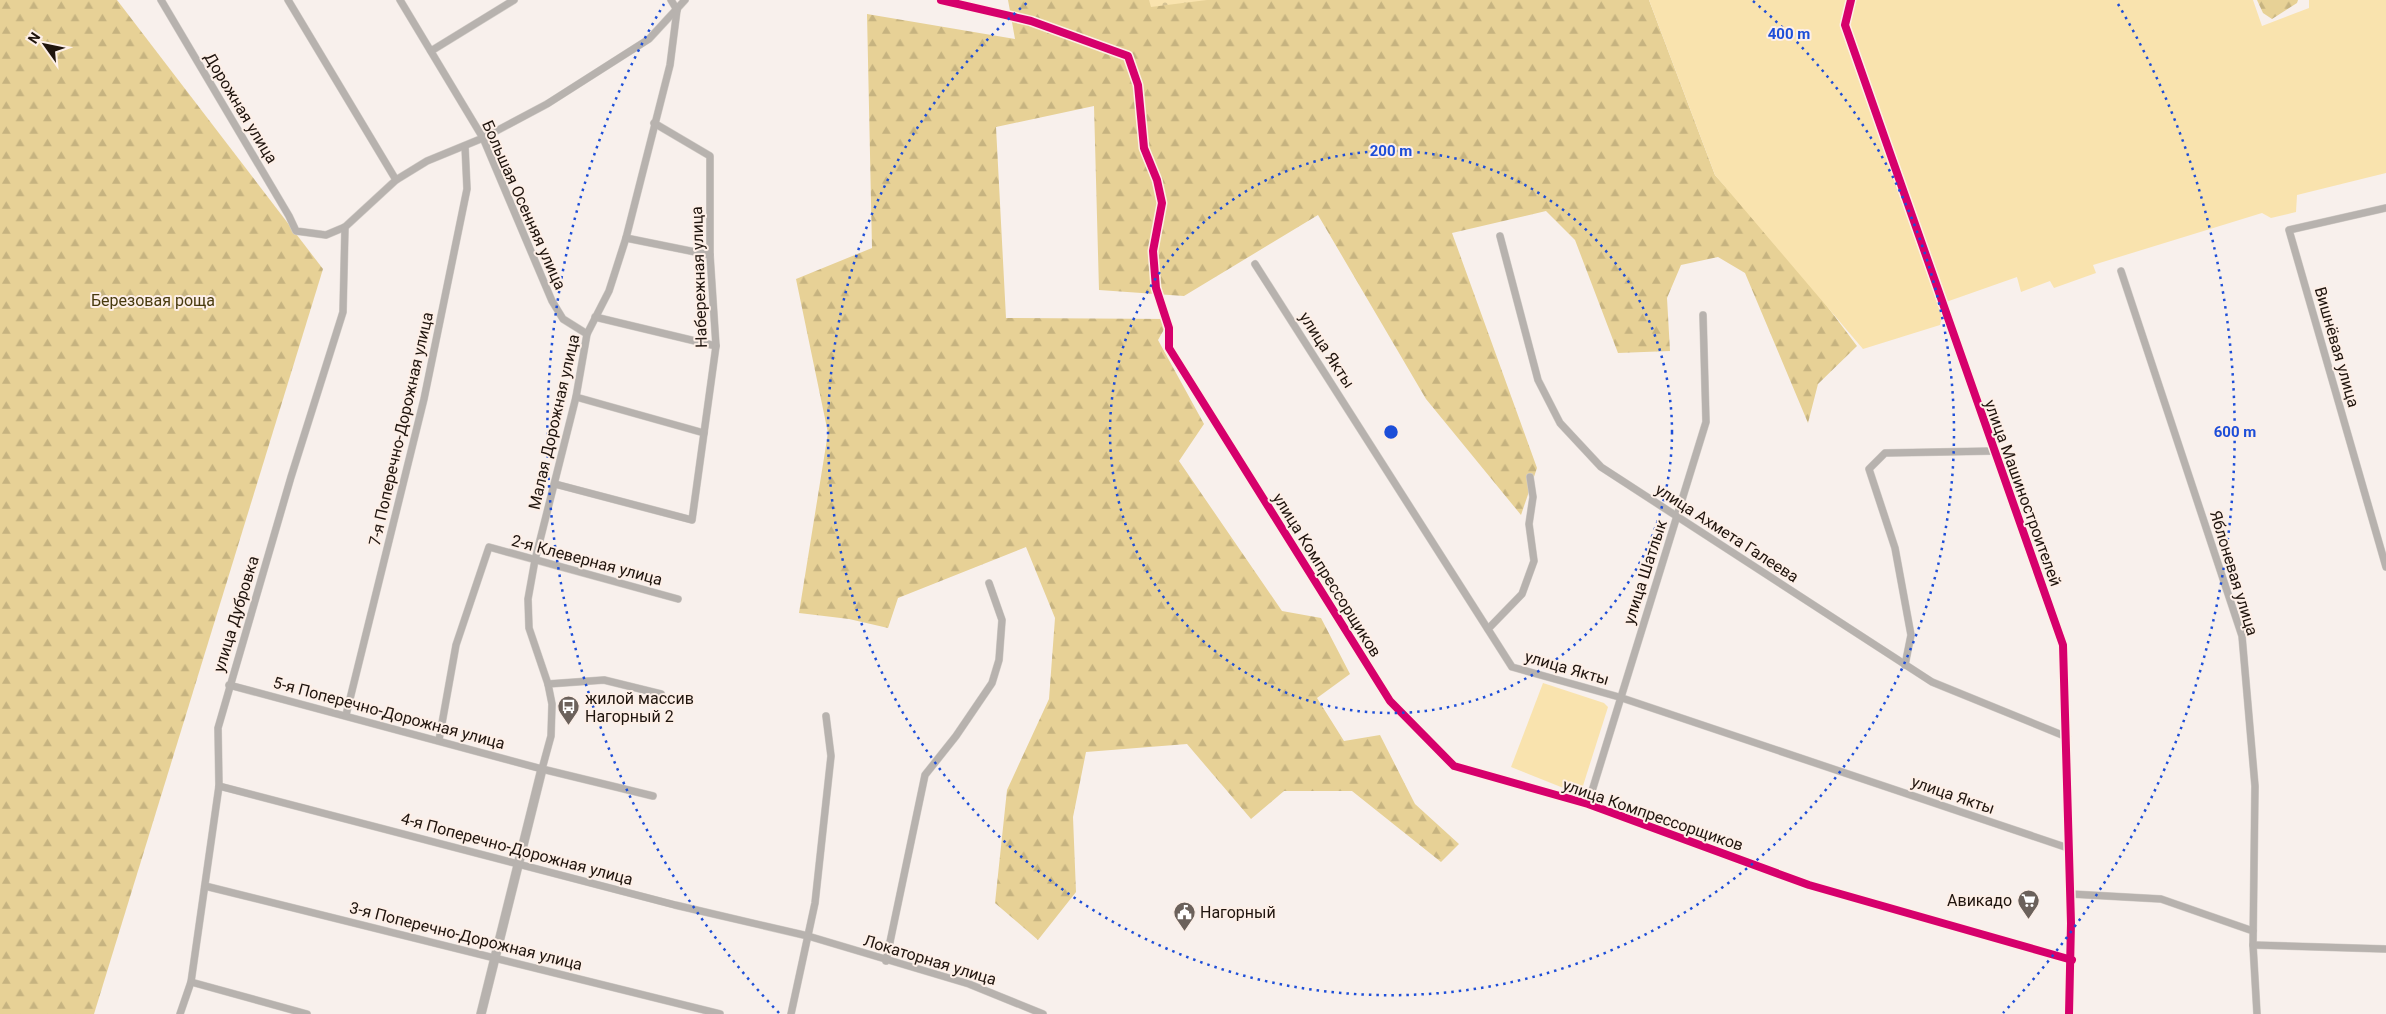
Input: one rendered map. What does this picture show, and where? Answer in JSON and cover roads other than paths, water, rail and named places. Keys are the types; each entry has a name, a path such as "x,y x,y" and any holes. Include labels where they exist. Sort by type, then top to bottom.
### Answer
{"street":[{"name":"Дорожная улица","path":"161,0 296,231 326,236 345,227"},
{"path":"288,0 396,180"},
{"name":"Большая Осенняя улица","path":"400,0 483,138 552,301 563,319 587,334"},
{"path":"431,50 514,0"},
{"path":"671,0 677,10"},
{"path":"345,227 396,180 427,162 483,138 547,104 649,40 685,0"},
{"name":"улица Компрессорщиков","path":"941,0 1031,21 1128,56 1138,85 1144,148 1157,180 1162,203 1153,251 1156,288 1169,328 1169,348 1390,701 1454,766 1588,804 1809,885 2072,960"},
{"name":"улица Машиностроителей","path":"1851,0 1845,25 2063,645 2067,737 2068,848 2071,894 2072,960 2070,1014"},
{"name":"Малая Дорожная улица","path":"542,769 551,736 552,704 548,684 529,628 528,599 535,560 576,396 587,334 610,291 626,238 670,65 677,10"},
{"name":"Набережная улица","path":"555,484 692,520 716,346 710,255 710,156 654,123"},
{"name":"7-я Поперечно-Дорожная улица","path":"346,715 424,399 467,189 465,146"},
{"name":"Вишнёвая улица","path":"2386,208 2289,230 2386,567"},
{"name":"улица Дубровка","path":"180,1014 190,982 219,786 218,728 229,685 343,312 345,227"},
{"name":"улица Ахмета Галеева","path":"1500,236 1538,380 1560,423 1601,467 1676,518 1932,682 2067,737"},
{"path":"626,238 710,255"},
{"name":"улица Якты","path":"1255,264 1512,667 1619,697 2068,848"},
{"name":"Яблоневая улица","path":"2121,271 2242,636 2255,786 2253,945 2257,1014"},
{"name":"улица Шатлык","path":"1588,804 1619,697 1706,422 1703,315"},
{"path":"595,317 716,346"},
{"path":"576,396 704,433"},
{"path":"1905,665 1911,635 1895,548 1869,469 1885,453 1994,451"},
{"path":"1488,629 1522,594 1534,561 1529,524 1533,497 1530,477"},
{"name":"2-я Клеверная улица","path":"439,740 456,645 489,547 678,600"},
{"path":"886,961 925,775 956,736 992,683 999,660 1002,620 989,582"},
{"path":"548,684 604,680 661,694"},
{"name":"5-я Поперечно-Дорожная улица","path":"229,685 542,769 652,796"},
{"path":"791,1014 815,903 831,756 826,716"},
{"path":"481,1014 517,863 542,769"},
{"name":"4-я Поперечно-Дорожная улица","path":"219,786 675,905 808,936"},
{"name":"3-я Поперечно-Дорожная улица","path":"205,886 495,956 720,1014"},
{"path":"2071,894 2161,899 2253,931"},
{"name":"Локаторная улица","path":"808,936 886,961 969,984 1043,1014"},
{"path":"2253,945 2386,950"},
{"path":"190,982 307,1014"}],"place":[{"name":"жилой массив Нагорный 2","path":"569,726"},
{"name":"Авикадо","path":"2028,919"},
{"name":"Нагорный","path":"1184,931"}],"park label":[{"name":"Березовая роща","path":"153,300"}]}
